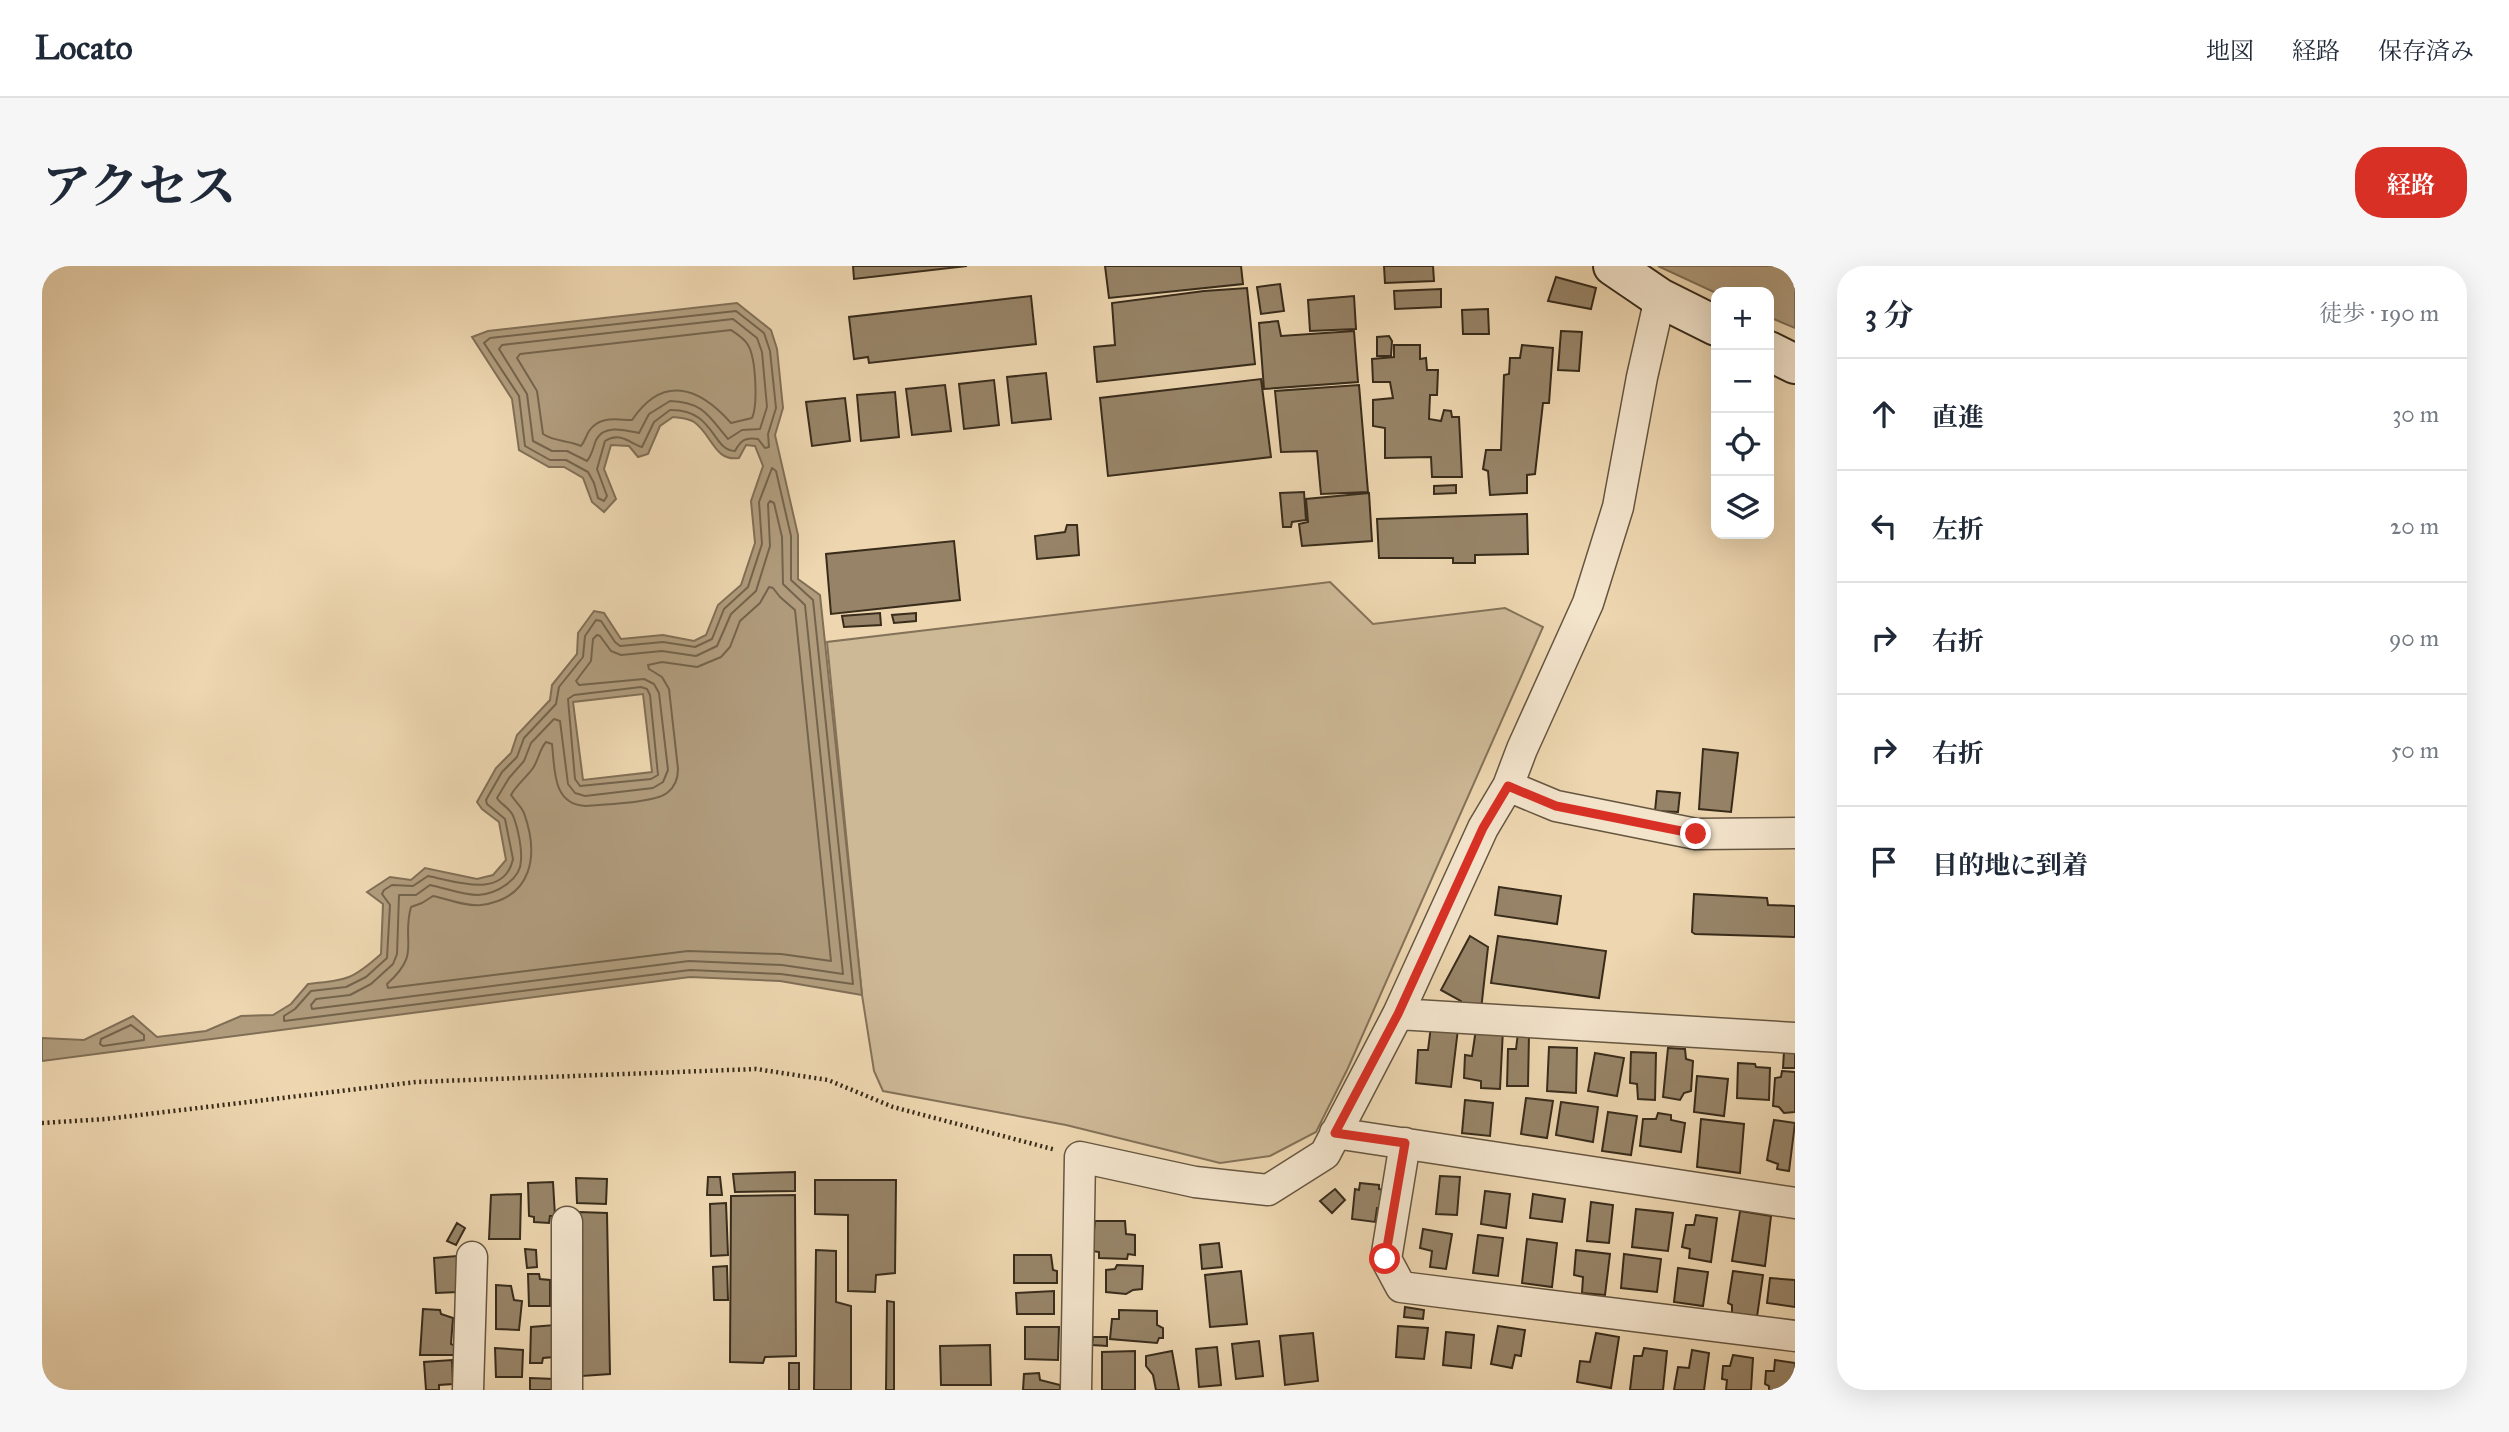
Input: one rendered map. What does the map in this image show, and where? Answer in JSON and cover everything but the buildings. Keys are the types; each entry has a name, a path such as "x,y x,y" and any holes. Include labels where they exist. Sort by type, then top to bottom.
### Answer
{"main road":[{"path":"1613,266 1660,298 1711,324"},
{"path":"1774,354 1795,364"}],"street":[{"path":"1076,1390 1080,1157 1195,1182 1268,1190 1325,1154 1398,1014 1483,828 1508,786 1522,748 1588,603 1618,507 1660,298"},
{"path":"1508,786 1556,806 1696,834 1795,833"},
{"path":"1398,1014 1795,1038"},
{"path":"1335,1133 1795,1203"},
{"path":"1405,1143 1385,1259 1401,1287 1795,1336"},
{"path":"566,1222 555,1258 567,1390"},
{"path":"468,1390 472,1257"}],"path":[{"path":"42,1123 106,1119 416,1082 756,1069 828,1080 893,1107 1080,1157"}],"shaded area":[{"path":"1330,582 1373,624 1505,608 1543,627 1348,1068 1316,1132 1270,1156 1220,1163 1066,1125 883,1091 874,1071 862,995 827,642"}],"water":[{"path":"1658,266 1795,266 1795,328 1774,319 1774,287 1711,287 1711,291"},
{"path":"737,303 771,330 777,349 783,408 775,435 798,535 798,579 820,595 862,995 780,981 690,977 42,1061 42,1038 84,1040 133,1016 157,1037 206,1031 241,1016 273,1015 291,1004 308,984 341,980 363,969 381,954 383,904 367,892 390,877 411,880 425,868 477,879 493,875 506,860 499,822 477,802 496,768 511,753 517,735 550,700 552,685 577,654 578,633 594,611 604,613 621,639 663,635 694,641 706,635 718,605 741,585 755,543 751,501 763,466 755,446 746,445 739,458 724,456 694,422 673,417 660,426 648,454 638,457 629,446 611,445 604,469 616,499 604,512 592,502 583,478 564,467 549,467 519,450 512,399 472,337 488,331","holes":["643,694 652,772 583,780 573,702"]}],"route":[{"path":"1385,1259 1405,1143 1335,1133 1398,1014 1483,828 1508,786 1556,806 1696,834"}]}
